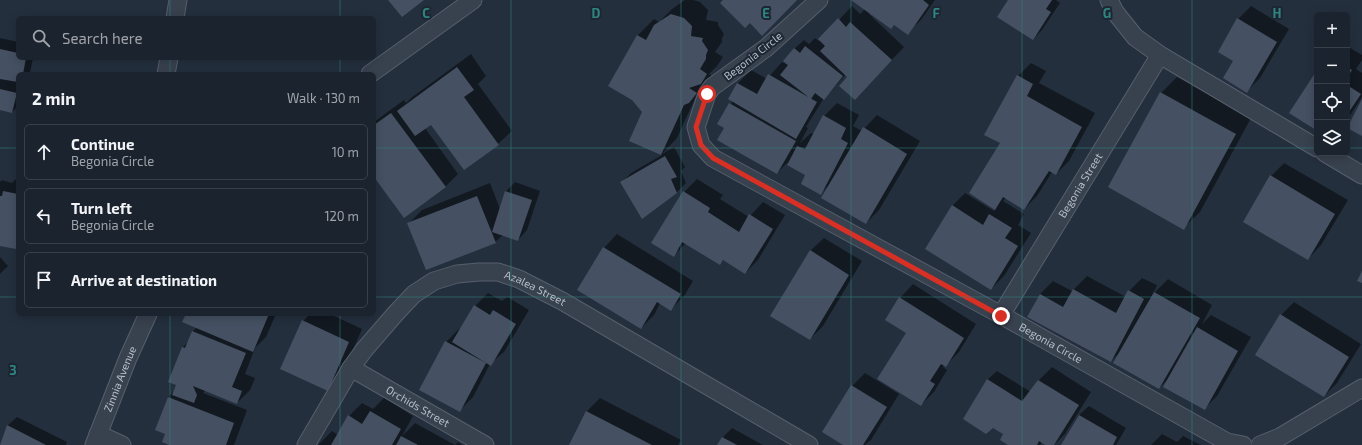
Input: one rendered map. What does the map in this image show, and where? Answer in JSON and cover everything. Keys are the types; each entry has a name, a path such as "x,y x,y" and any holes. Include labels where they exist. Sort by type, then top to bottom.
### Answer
{"street":[{"path":"175,16 178,0"},
{"path":"373,72 473,0"},
{"name":"Begonia Circle","path":"819,0 766,48 712,87 707,94 696,127 701,145 713,158 1227,442 1243,445"},
{"path":"1109,0 1115,12 1135,37 1160,54 1314,146"},
{"name":"Begonia Street","path":"1001,316 1160,54"},
{"path":"166,72 169,60"},
{"path":"1330,156 1362,175"},
{"name":"Azalea Street","path":"306,445 351,368 396,312 419,291 434,281 457,274 479,272 498,272 518,278 562,301 809,445"},
{"name":"Zinnia Avenue","path":"96,440 128,358 147,316"},
{"name":"Orchids Street","path":"351,368 485,445"},
{"path":"1260,445 1280,437 1362,388"},
{"path":"96,440 122,445"}],"building":[{"path":"388,0 424,0 402,17"},
{"path":"723,0 797,0 762,36 750,23 745,28 720,3"},
{"path":"851,0 923,0 929,5 908,35 894,25 891,29"},
{"path":"1008,0 1052,0 1046,9 1051,12 1033,40 997,17"},
{"path":"671,14 684,18 692,26 691,36 703,38 702,41 708,50 706,59 700,69 707,74 701,84 689,88 697,93 689,103 684,105 661,155 629,141 642,112 632,100 608,86 637,35 646,40 654,25"},
{"path":"838,18 846,27 850,22 892,60 855,100 839,86 847,77 820,51 825,46 818,39"},
{"path":"1237,18 1277,42 1247,93 1223,78 1233,61 1218,52"},
{"path":"805,46 843,76 824,100 815,93 811,99 780,75 788,65 783,61 794,48 800,53"},
{"path":"0,49 16,53 16,60 26,60 23,72 16,72 16,82 0,79"},
{"path":"457,67 474,90 464,97 499,145 464,170 431,125 415,136 397,111"},
{"path":"768,74 817,102 796,139 728,99 737,83 757,94"},
{"path":"1017,75 1033,84 1027,96 1082,127 1056,175 1049,171 1024,210 1003,197 995,210 969,193 1000,143 984,135"},
{"path":"1314,75 1314,129 1289,113"},
{"path":"1350,87 1361,94 1350,110"},
{"path":"0,89 16,93 12,113 0,110"},
{"path":"1160,92 1236,134 1184,230 1108,187"},
{"path":"1362,99 1362,136 1350,130 1350,122"},
{"path":"729,103 796,141 777,174 717,140 724,128 717,124"},
{"path":"391,113 446,187 404,218 376,180 376,124"},
{"path":"823,115 846,128 841,139 848,143 821,195 801,184 805,175 787,165 797,146 805,149"},
{"path":"863,127 907,154 866,224 821,198"},
{"path":"665,156 677,177 671,179 677,193 642,219 620,182"},
{"path":"1270,175 1335,214 1308,260 1243,222"},
{"path":"3,191 16,194 16,249 0,246 0,196 2,196"},
{"path":"505,191 532,200 518,241 492,232"},
{"path":"683,191 710,208 708,212 739,232 749,214 773,229 745,274 723,260 720,265 682,242 674,257 651,243"},
{"path":"477,196 496,243 426,270 407,223"},
{"path":"952,205 983,225 989,214 1012,228 1005,238 1018,246 991,290 925,249"},
{"path":"603,247 681,294 671,311 657,302 641,329 577,290"},
{"path":"810,250 849,275 810,340 770,316"},
{"path":"1362,271 1362,283 1357,281"},
{"path":"1073,289 1116,313 1128,290 1144,299 1111,362 1027,317 1040,294 1063,307"},
{"path":"1154,292 1200,318 1159,389 1113,363"},
{"path":"899,297 964,338 946,367 941,364 930,381 935,384 921,406 877,379 906,333 885,320"},
{"path":"474,305 490,315 493,310 516,324 491,366 452,342"},
{"path":"1280,314 1349,357 1324,397 1255,355"},
{"path":"185,316 268,316 253,352 182,322"},
{"path":"302,320 349,342 328,391 280,369"},
{"path":"1197,327 1238,351 1205,410 1163,387"},
{"path":"192,331 246,353 232,387 242,391 237,404 193,386 197,395 194,403 172,395 176,385 168,382 182,347 185,348"},
{"path":"445,341 486,363 460,412 419,390"},
{"path":"987,379 1022,401 1038,380 1079,405 1054,445 1045,445 1039,441 1037,445 1008,445 1000,440 1003,434 993,428 986,434 963,419"},
{"path":"851,385 887,407 863,445 843,445 822,432"},
{"path":"168,397 234,423 226,445 169,445 162,442 165,434 155,430"},
{"path":"370,411 401,429 392,445 331,445 348,415 362,424"},
{"path":"586,411 652,445 569,445"},
{"path":"1079,415 1117,437 1113,445 1061,445"},
{"path":"7,425 46,445 0,445"},
{"path":"401,436 418,445 396,445"},
{"path":"722,437 737,445 717,445"}],"route":[{"path":"707,94 696,127 701,145 713,158 1001,316"}]}
